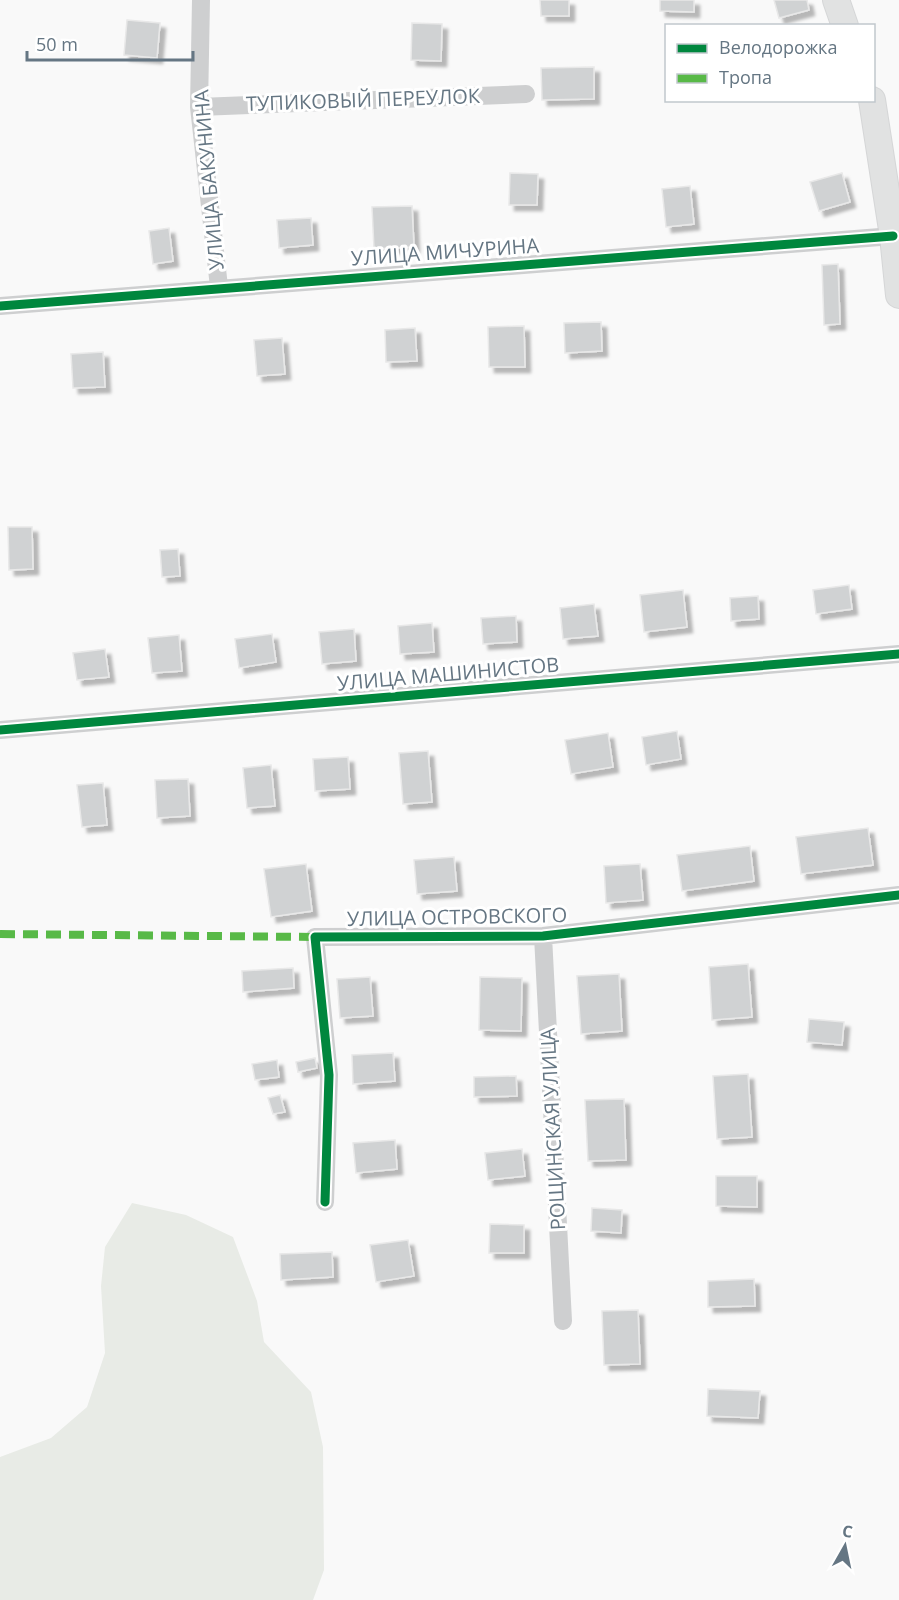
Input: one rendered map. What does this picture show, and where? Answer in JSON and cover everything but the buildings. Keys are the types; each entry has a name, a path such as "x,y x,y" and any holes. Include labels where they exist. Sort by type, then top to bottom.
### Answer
{"street":[{"name":"УЛИЦА БАКУНИНА","path":"201,0 199,107 219,287"},
{"path":"836,0 844,24"},
{"name":"ТУПИКОВЫЙ ПЕРЕУЛОК","path":"199,107 526,94"},
{"path":"872,102 893,236 899,295"},
{"name":"УЛИЦА МИЧУРИНА","path":"0,306 219,287 893,236"},
{"name":"УЛИЦА МАШИНИСТОВ","path":"0,730 899,654"},
{"name":"УЛИЦА ОСТРОВСКОГО","path":"325,1202 329,1075 315,937 543,936 899,895"},
{"name":"РОЩИНСКАЯ УЛИЦА","path":"543,936 563,1321"}],"shaded area":[{"path":"132,1203 186,1215 233,1237 257,1301 264,1342 311,1392 323,1447 324,1570 313,1600 0,1600 0,1457 51,1438 87,1407 105,1353 101,1286 105,1247"}],"marked path":[{"path":"0,934 315,937"}],"cycle path":[{"path":"0,306 893,236"},
{"path":"0,730 899,654"},
{"path":"325,1202 329,1075 315,937 543,936 899,895"}]}
